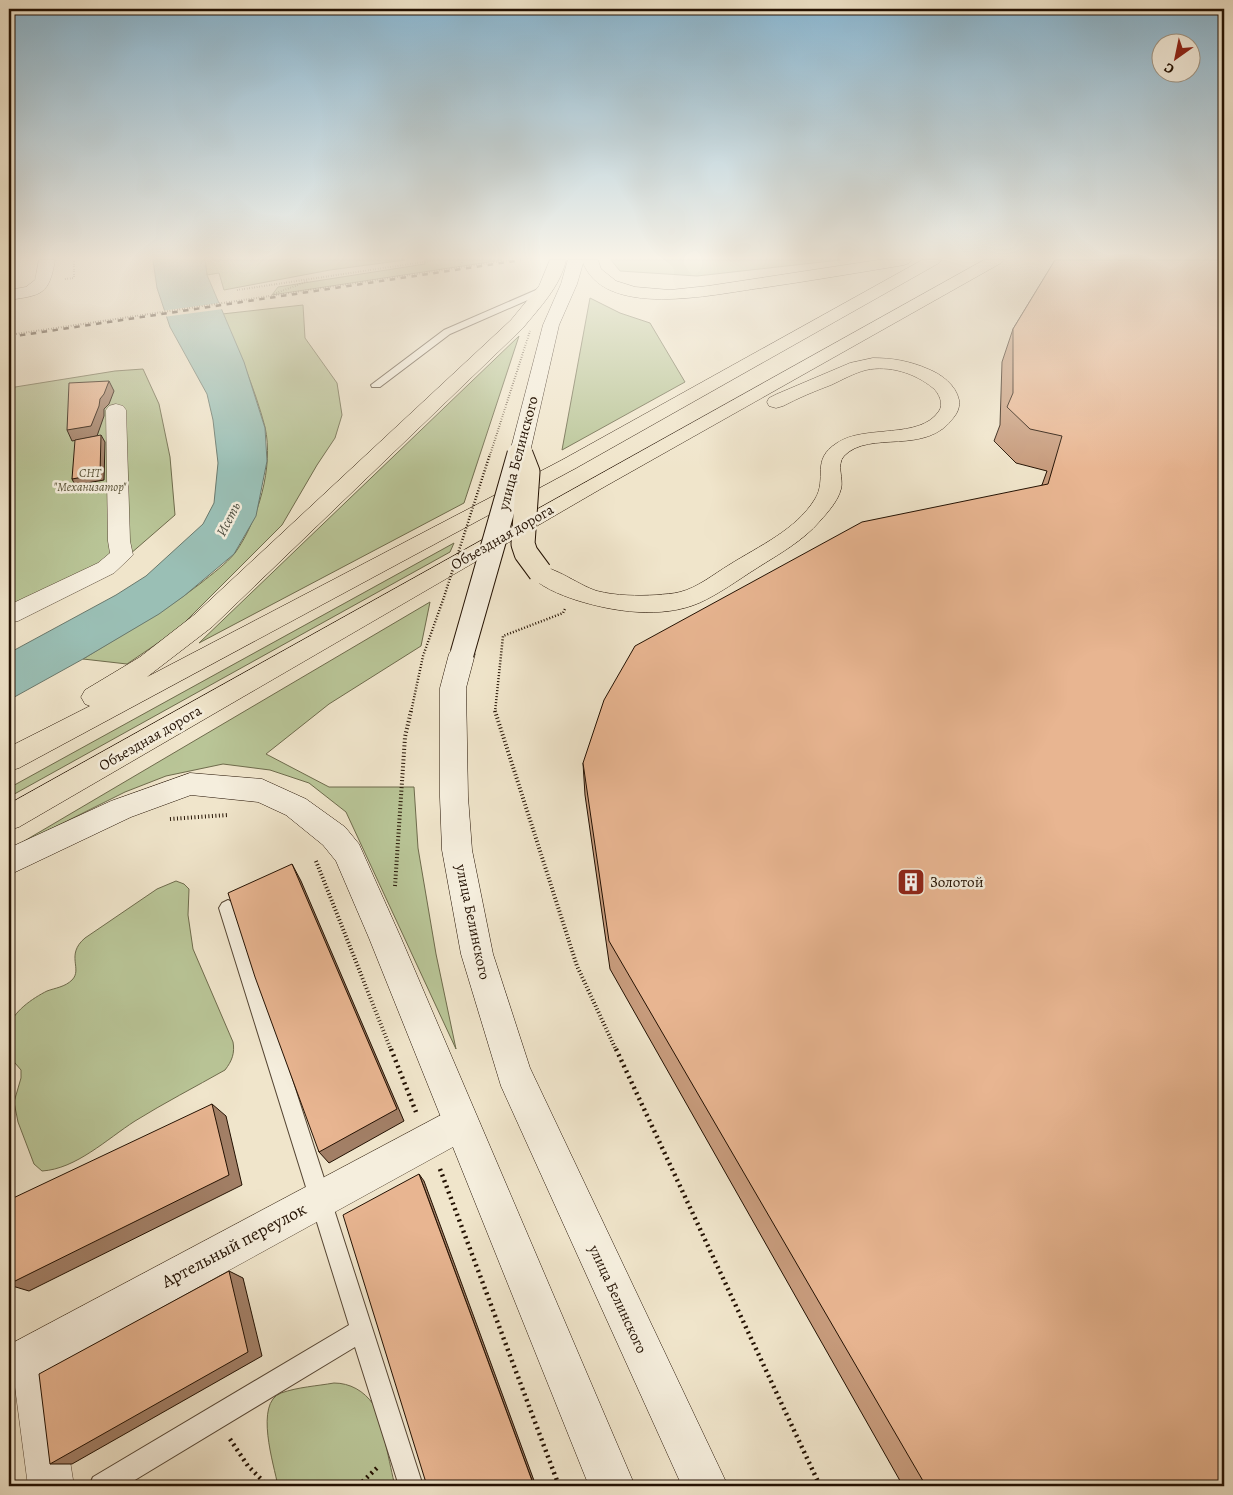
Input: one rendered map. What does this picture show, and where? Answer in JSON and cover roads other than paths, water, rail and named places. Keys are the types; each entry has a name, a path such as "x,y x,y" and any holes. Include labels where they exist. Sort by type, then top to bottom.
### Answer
{"main road":[{"path":"9,752 149,663 203,621 511,330"},
{"name":"улица Белинского","path":"549,330 520,452 453,688 457,850 477,954 514,1073 705,1486"},
{"name":"Объездная дорога","path":"9,760 300,608 560,468 809,330"},
{"name":"Объездная дорога","path":"9,818 597,483 871,330"},
{"path":"520,452 528,472 523,544 532,563 540,572 570,590 605,601 636,604 673,602 690,597 764,553 791,535 813,516 831,487 830,465 836,452 859,440 882,435 908,436 926,429 937,423 948,412 950,399 946,390 934,379 916,370 898,365 862,365 799,390 664,457 597,483"},
{"path":"9,615 106,568 122,555 119,541 116,410"},
{"path":"9,862 121,809 190,784 262,791 296,807 334,836 348,853 385,938 445,1131 612,1486"},
{"name":"Артельный переулок","path":"21,1361 445,1131"},
{"path":"21,1361 51,1486"}],"lane":[{"path":"376,385 452,330"},
{"path":"228,908 411,1486"},
{"path":"102,1486 362,1330"}],"water":[{"name":"Исеть","path":"172,330 230,330 244,362 265,428 267,461 256,516 234,554 184,596 159,614 9,700 9,653 116,595 146,576 203,524 214,503 218,463 213,420 207,394"}],"railway":[{"path":"9,337 57,330"}],"place":[{"name":"Золотой","path":"911,882"}],"park label":[{"name":"СНТ \"Механизатор\"","path":"90,480"}]}
